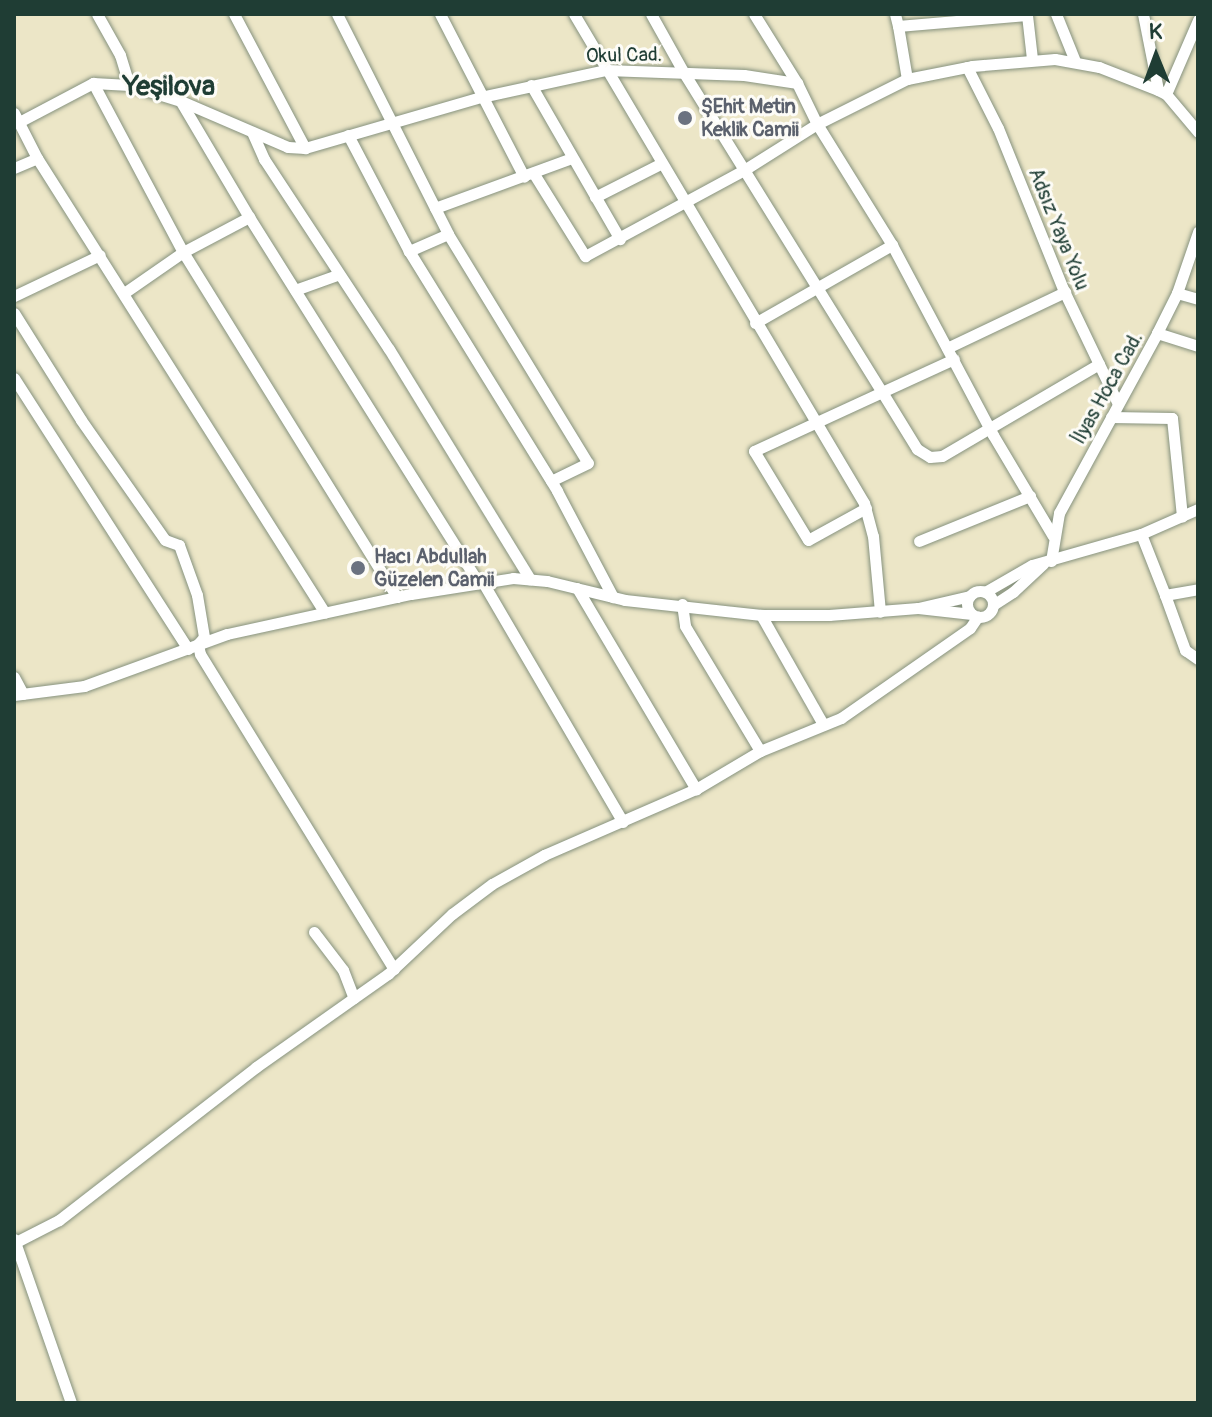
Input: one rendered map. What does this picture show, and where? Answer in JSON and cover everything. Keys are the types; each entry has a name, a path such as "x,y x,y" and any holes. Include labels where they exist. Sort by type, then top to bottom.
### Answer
{"street":[{"path":"97,14 120,55 129,85"},
{"path":"234,14 305,148"},
{"path":"337,14 448,234 588,463 551,481"},
{"path":"440,14 481,97 529,175 585,256 744,170 817,124 907,79 1032,59 1075,61 1099,67 1162,92 1198,132"},
{"path":"574,14 866,508 873,536 880,612"},
{"path":"651,14 684,73 819,287 914,446 930,457 947,454 1099,364"},
{"path":"754,14 892,245 990,429 1053,536"},
{"path":"907,79 896,20 1037,14"},
{"path":"1056,14 1075,61"},
{"path":"1143,14 1162,92"},
{"path":"1027,15 1032,59"},
{"path":"1162,92 1198,20"},
{"name":"Adsız Yaya Yolu","path":"967,67 998,128 1065,292 1118,404"},
{"name":"Okul Cad.","path":"305,148 481,97 606,70 744,75 797,83"},
{"path":"93,83 183,252 397,597"},
{"path":"305,148 288,147 181,101 129,85 93,83 17,117 37,158 325,613"},
{"path":"531,85 620,239"},
{"path":"181,101 249,217 480,582 623,822"},
{"path":"252,132 264,159 337,275 389,349 530,579"},
{"path":"348,135 409,251 551,481 613,597"},
{"path":"14,168 37,158"},
{"path":"435,208 572,158"},
{"path":"595,197 660,164"},
{"path":"124,293 183,252 249,217"},
{"name":"İlyas Hoca Cad.","path":"1047,562 1059,513 1177,293 1198,232"},
{"path":"409,251 448,234"},
{"path":"755,323 892,245"},
{"path":"14,296 100,255"},
{"path":"295,290 337,275"},
{"path":"947,348 1065,292"},
{"path":"1177,293 1198,299"},
{"path":"14,313 81,420 165,540 179,545 197,595 204,637 193,647"},
{"path":"1157,333 1198,346"},
{"path":"866,508 808,540 754,451 954,359"},
{"path":"14,378 200,654 394,969"},
{"path":"1111,417 1172,418 1182,516"},
{"path":"919,541 1030,496"},
{"path":"14,677 19,694 84,686 227,634 480,582 530,579 613,597 761,615 918,608 985,592 1032,565 1141,534 1198,509"},
{"path":"1141,534 1185,650 1198,659"},
{"path":"918,608 988,614 993,605 1047,562"},
{"path":"577,588 696,789"},
{"path":"1165,595 1198,589"},
{"path":"985,592 993,605"},
{"path":"970,596 967,605 975,615"},
{"path":"682,604 685,626 760,751"},
{"path":"761,615 823,724"},
{"path":"71,1403 15,1240 59,1220 256,1067 394,969 452,914 492,884 544,855 696,789 760,751 841,718 970,628 975,615"},
{"path":"314,932 343,970 354,998"}],"place":[{"name":"ŞEhit Metin Keklik Camii","path":"685,118"},
{"name":"Hacı Abdullah Güzelen Camii","path":"358,568"}],"district":[{"name":"Yeşilova","path":"169,87"}]}
